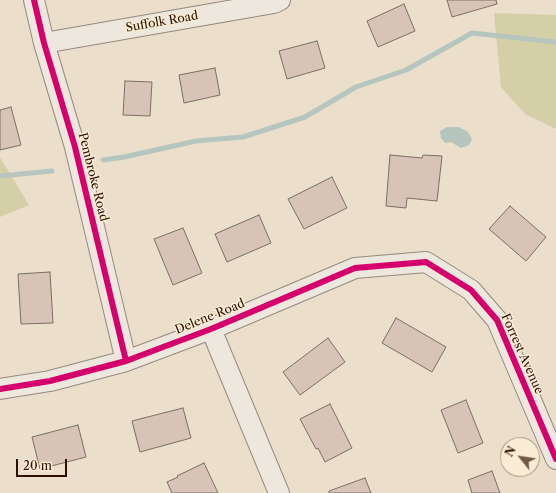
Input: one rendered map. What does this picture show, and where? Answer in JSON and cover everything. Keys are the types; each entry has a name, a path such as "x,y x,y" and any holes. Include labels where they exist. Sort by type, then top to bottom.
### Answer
{"street":[{"name":"Pembroke Road","path":"34,0 44,43 75,147 126,361"},
{"name":"Suffolk Road","path":"44,43 274,3 280,0"},
{"name":"Delene Road","path":"0,389 50,381 126,361 210,329 355,268 426,262"},
{"name":"Forrest Avenue","path":"426,262 471,290 497,320 556,459"},
{"path":"210,329 279,493"}],"shaded area":[{"path":"494,13 556,15 556,129 525,114 501,87"},
{"path":"447,127 458,127 467,131 472,139 469,145 461,148 451,142 445,143 441,138 440,131"},
{"path":"0,157 29,205 0,217"}],"building":[{"path":"447,0 496,0 497,4 452,17"},
{"path":"404,4 415,31 378,47 367,21"},
{"path":"317,41 325,68 287,79 279,51"},
{"path":"215,68 220,95 184,103 179,75"},
{"path":"125,81 152,82 150,116 123,115"},
{"path":"11,107 21,145 0,150 0,110"},
{"path":"390,155 422,158 423,155 442,156 437,201 407,198 406,208 386,206"},
{"path":"332,177 347,208 304,229 288,199"},
{"path":"510,206 546,237 526,261 489,229"},
{"path":"259,215 271,243 227,262 215,234"},
{"path":"183,228 202,273 173,285 154,239"},
{"path":"50,272 53,323 21,324 18,274"},
{"path":"396,318 446,347 432,372 382,343"},
{"path":"328,338 345,362 300,395 283,372"},
{"path":"466,400 483,443 458,453 441,410"},
{"path":"330,404 352,448 325,462 318,448 316,449 300,419"},
{"path":"183,408 191,438 140,452 132,421"},
{"path":"78,425 86,457 40,469 32,437"},
{"path":"204,463 218,493 172,493 167,482"},
{"path":"492,471 500,493 472,493 468,480"},
{"path":"365,478 371,493 329,493 329,491"}],"waterway":[{"path":"103,160 124,157 196,141 243,137 305,117 356,87 406,70 472,33 556,42"},
{"path":"0,176 52,171"}],"cycle path":[{"path":"34,0 44,43 75,147 126,361"},
{"path":"0,389 50,381 126,361 211,329 355,268 426,262 471,290 497,320 556,459"}]}
